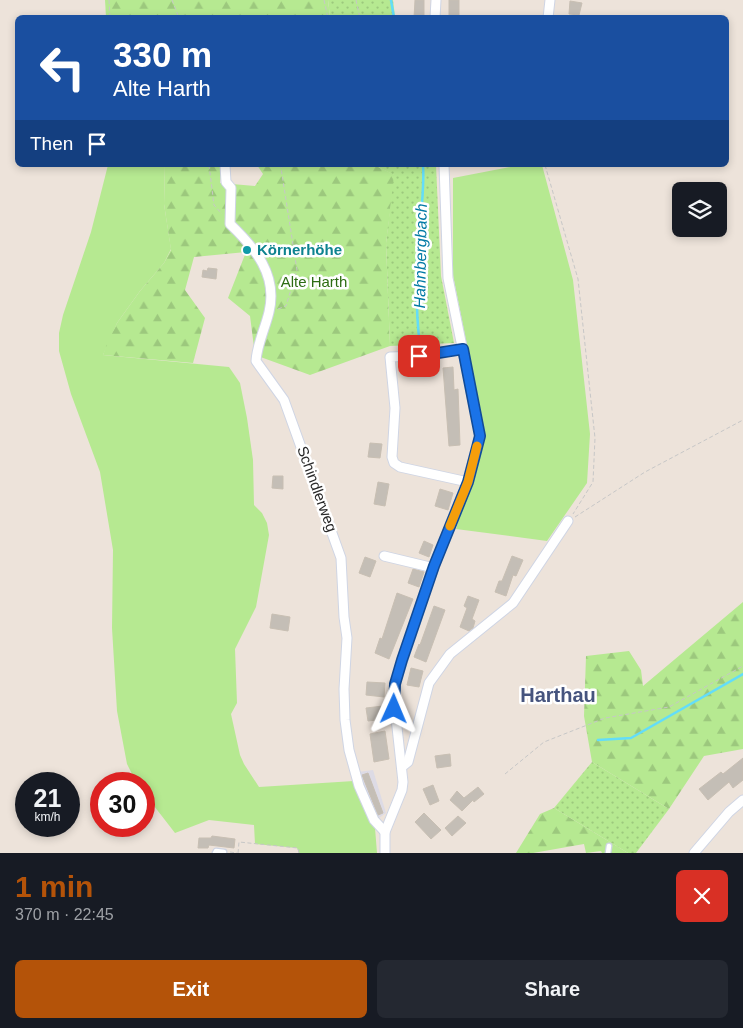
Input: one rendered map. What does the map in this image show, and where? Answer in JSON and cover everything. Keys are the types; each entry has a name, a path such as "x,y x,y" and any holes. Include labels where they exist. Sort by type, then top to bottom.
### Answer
{"street":[{"path":"435,15 436,0"},
{"path":"548,15 550,0"},
{"path":"225,167 226,182 232,188 230,224"},
{"path":"385,853 385,832 402,790 402,766 394,709 395,684 434,568 468,482 480,436 448,278 444,167"},
{"name":"Schindlerweg","path":"230,224 250,243 258,254 270,282 271,297 256,351 256,361 284,400 341,558 347,638 344,689 348,750 359,786 374,820 385,832"},
{"path":"463,349 419,356 390,357 395,408 392,457 394,463 400,467 468,482"},
{"path":"402,766 408,762 429,683 450,654 513,603 568,521"},
{"path":"384,556 434,568"},
{"path":"694,853 729,812 743,800"}],"lane":[{"path":"608,853 609,846"},
{"path":"215,853 216,851 224,852"}],"path":[{"path":"109,0 110,15"},
{"path":"172,0 178,15"},
{"path":"324,0 327,15"},
{"path":"356,0 359,15"},
{"path":"209,167 214,205 230,224"},
{"path":"268,313 286,306 297,270 281,167"},
{"path":"545,167 578,279 595,438 593,482 568,521"},
{"path":"568,521 645,472 743,420"},
{"path":"505,774 544,742 605,718 669,707 743,666"},
{"path":"238,853 239,842 298,848 299,853"}],"shaded area":[{"path":"373,770 386,813 376,820 358,772"}],"green space":[{"path":"105,0 328,0 330,15 106,15"},
{"path":"328,0 393,0 395,15 330,15"},
{"path":"107,167 165,167 164,204 171,249 164,263 140,291 117,323 103,355 229,367 240,383 253,460 254,505 262,513 267,523 269,535 256,607 235,649 237,703 231,714 240,755 259,787 354,781 375,828 377,853 299,853 297,848 255,844 254,825 209,820 175,833 155,807 155,772 131,772 127,764 117,711 112,628 113,550 100,472 71,394 59,351 59,333 63,315 91,232"},
{"name":"Alte Harth","path":"165,167 222,167 220,183 255,186 263,174 258,167 378,167 395,175 386,243 390,346 310,375 255,355 250,316 228,298 246,252 194,257 185,290 205,318 193,363 103,355 117,323 140,291 164,263 171,250 164,204"},
{"path":"378,167 436,167 441,276 454,343 390,346 386,243 394,175"},
{"path":"511,167 543,167 573,280 590,434 587,483 547,541 456,529 485,436 453,275 453,178"},
{"path":"743,602 743,749 704,756 669,809 592,762 584,716 586,656 629,651 641,670 643,686"},
{"path":"592,762 669,809 636,853 628,853 554,808"},
{"path":"554,808 628,853 602,853 601,851 586,853 584,844 533,853 516,853 540,814"}],"building":[{"path":"415,0 424,0 424,15 414,15"},
{"path":"449,0 459,0 459,15 449,15"},
{"path":"570,1 582,3 579,15 569,14"},
{"path":"208,268 217,269 216,279 202,277 203,270 207,271"},
{"path":"453,367 454,390 458,389 460,445 449,446 443,368"},
{"path":"370,443 382,444 380,458 368,457"},
{"path":"273,476 283,476 283,489 272,488"},
{"path":"378,482 389,484 385,506 374,504"},
{"path":"440,489 453,493 448,510 435,506"},
{"path":"424,541 433,545 429,557 419,553"},
{"path":"512,556 523,560 516,576 513,575 506,596 495,592 499,581 502,581"},
{"path":"365,557 376,561 370,577 359,573"},
{"path":"413,569 424,572 419,587 408,583"},
{"path":"397,593 413,599 389,659 375,653 380,638 382,639"},
{"path":"468,596 479,600 472,619 475,621 473,628 469,631 460,627 467,608 464,606"},
{"path":"434,606 445,610 426,662 414,657"},
{"path":"272,614 290,617 288,631 270,628"},
{"path":"411,668 423,671 419,687 407,685"},
{"path":"367,682 385,683 384,697 366,695"},
{"path":"383,706 385,719 368,721 366,708"},
{"path":"385,731 389,759 374,762 370,734"},
{"path":"450,754 451,766 437,768 435,756"},
{"path":"743,758 743,780 733,788 729,782 708,800 699,789 721,772 723,774"},
{"path":"368,773 383,813 378,815 362,775"},
{"path":"433,785 439,801 430,805 423,789"},
{"path":"478,787 484,794 474,802 473,800 462,811 450,800 457,791 464,798"},
{"path":"424,813 441,830 431,839 415,822"},
{"path":"458,816 466,823 452,836 445,828"},
{"path":"212,836 235,839 234,848 209,845 208,848 198,848 199,838 211,838"}],"waterway":[{"name":"Hahnbergbach","path":"391,0 394,15"},
{"name":"Hahnbergbach","path":"420,346 416,277 423,167"},
{"path":"598,740 631,738 743,674"}],"slow traffic":[{"path":"450,526 468,482 477,446"}],"place":[{"name":"Körnerhöhe","path":"247,250"}],"district":[{"name":"Harthau","path":"558,695"}],"route":[{"path":"394,709 395,684 402,660 434,566 468,482 480,436 463,349 419,356"}]}
